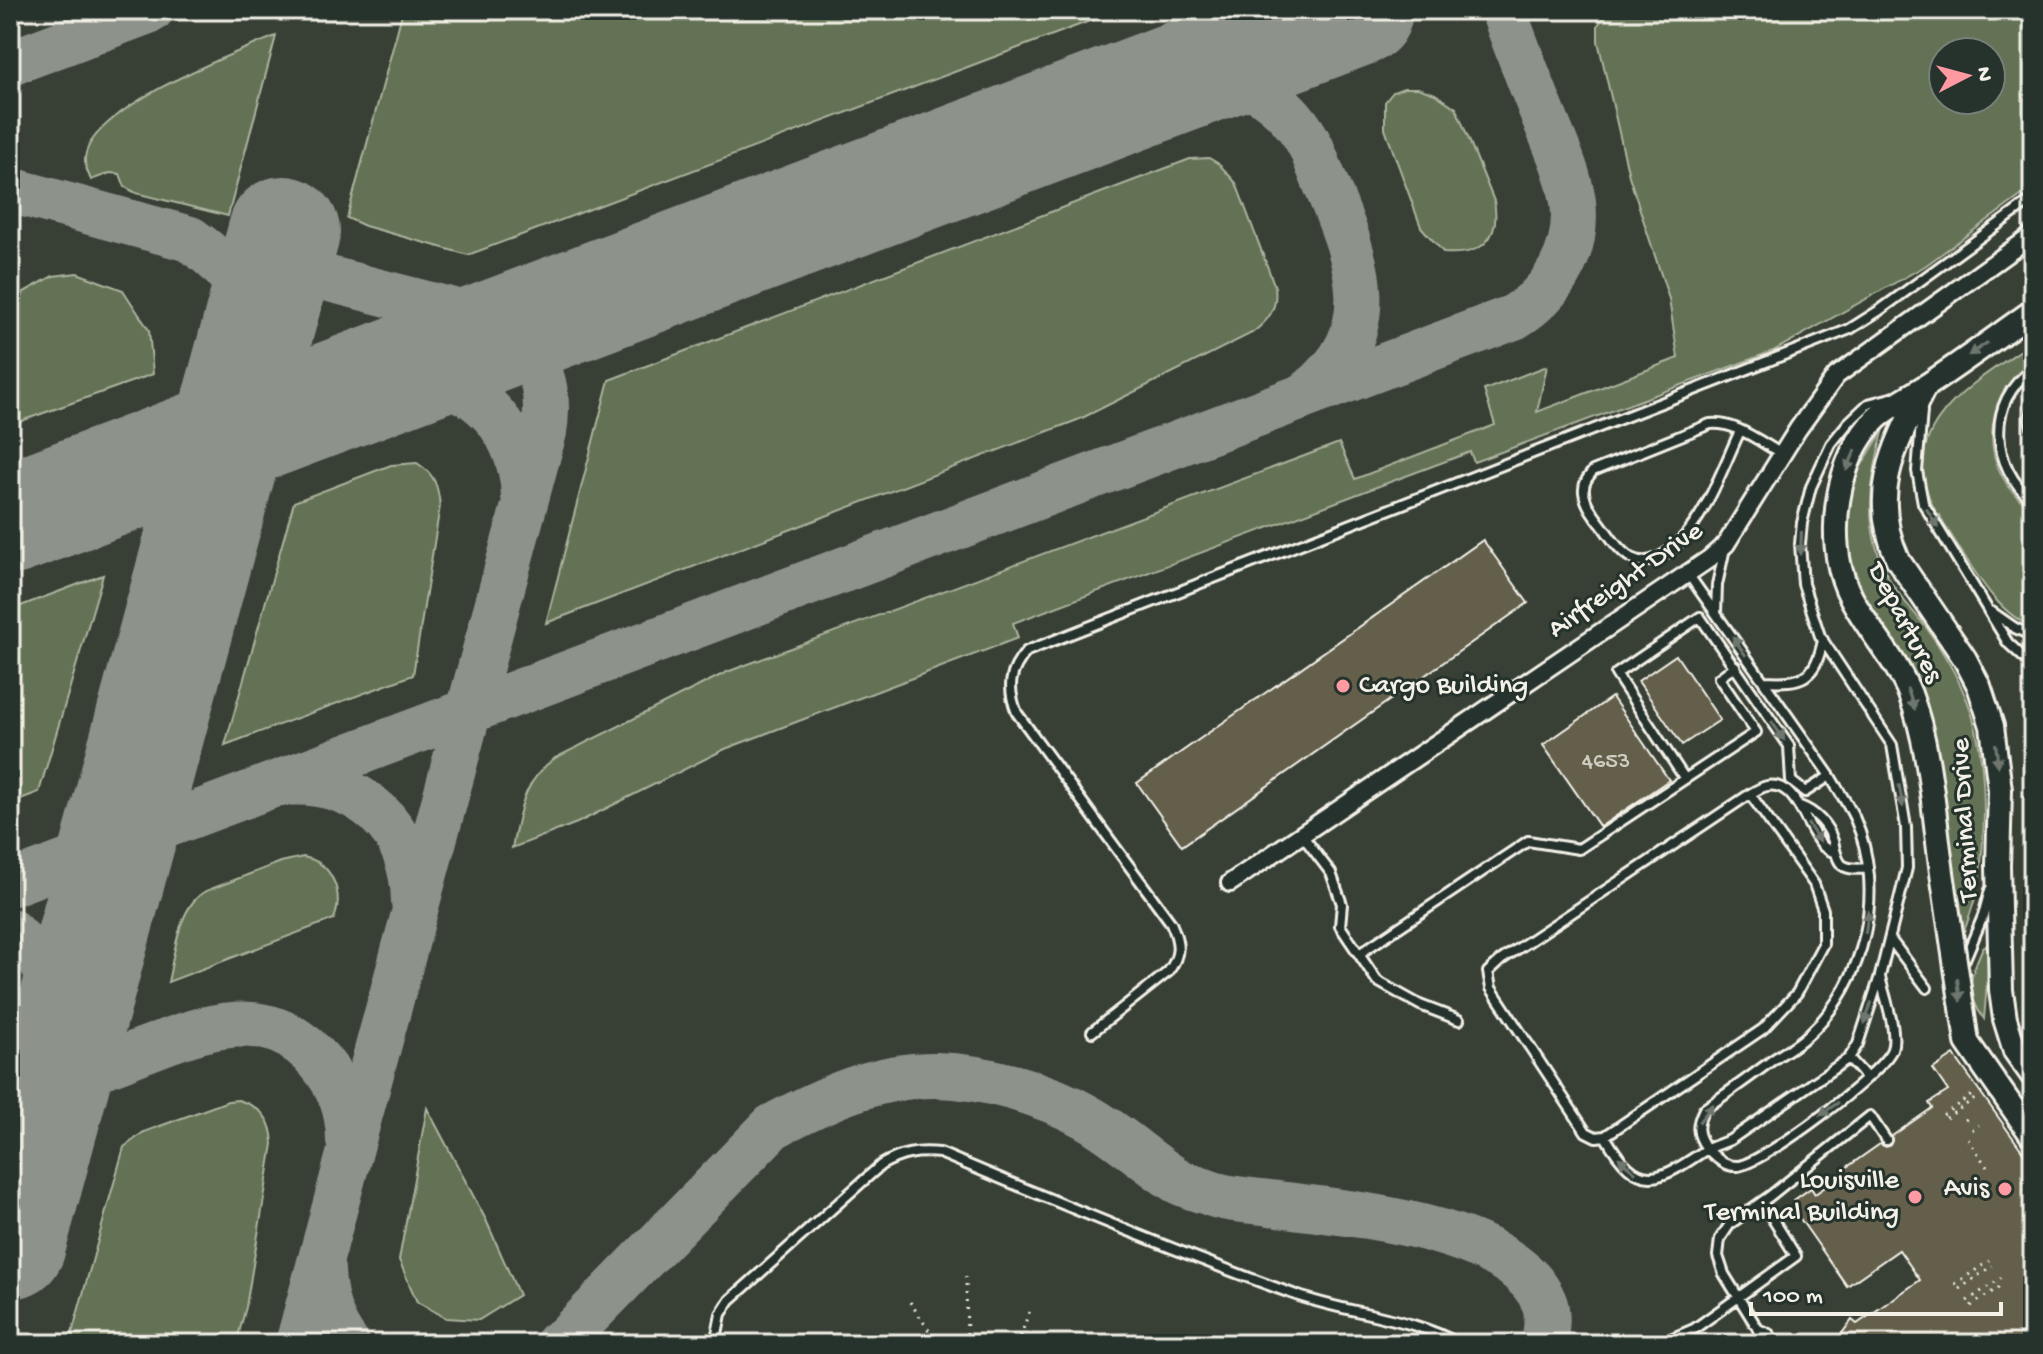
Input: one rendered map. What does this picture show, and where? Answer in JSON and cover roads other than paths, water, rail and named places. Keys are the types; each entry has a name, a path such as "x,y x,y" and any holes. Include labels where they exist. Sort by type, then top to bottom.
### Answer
{"main road":[{"name":"Terminal Drive","path":"2033,311 1924,388 1897,441 1885,483 1885,516 1898,560 1965,659 1985,703 1999,765 1999,960 2005,1019 2015,1051 2033,1076"},
{"name":"Departures","path":"1924,388 1878,416 1863,436 1844,476 1837,504 1840,569 1861,616 1909,691 1918,719 1967,1042 2033,1137"}],"street":[{"name":"Airfreight Drive","path":"1230,883 1688,574 1726,544 1782,454 1836,376 2033,235"}],"lane":[{"path":"1092,1032 1168,972 1177,961 1179,949 1171,923 1017,713 1010,695 1011,677 1016,663 1027,651 1850,329 2033,199"},
{"path":"2033,370 2023,376 2009,393 1999,422 2000,450 2008,474 2033,500"},
{"path":"1605,1136 1620,1162 1633,1173 1655,1177 1671,1173 1707,1149 1730,1140 1849,1058 1858,1044 1880,976 1907,868 1906,827 1892,745 1823,640 1806,596 1801,564 1802,523 1816,471 1831,444 1868,404 1924,388 1917,471 1923,503 2008,643 2033,666"},
{"path":"2033,406 2030,419 2033,431"},
{"path":"1740,431 1694,526 1681,540 1667,553 1653,559 1633,560 1623,554 1584,497 1587,478 1593,471 1710,424 1727,423 1782,454"},
{"path":"1716,614 1717,585 1726,544"},
{"path":"1688,574 1830,776 1855,819 1870,892 1867,928 1858,957 1835,1005 1808,1036 1704,1109 1697,1123 1699,1138 1723,1164 1738,1166 1758,1159 1854,1091 1886,1059 1892,1050 1894,1038 1880,976"},
{"path":"1988,610 2033,636"},
{"path":"1685,779 1616,674 1700,617 1789,746 1791,781 1805,792 1830,776"},
{"path":"1764,681 1795,682 1806,677 1815,669 1823,640"},
{"path":"1359,954 1528,841 1579,849 1756,732 1719,678 1735,666"},
{"path":"1750,794 1814,884 1823,910 1823,944 1797,993 1763,1029 1605,1136 1596,1137 1586,1132 1491,988 1488,972 1501,960 1750,794 1768,785 1780,787 1800,806 1815,811 1832,837 1841,864 1852,869 1867,868"},
{"path":"1302,835 1331,873 1342,904 1340,926 1377,981 1420,1005 1459,1020"},
{"path":"1965,959 1983,916 1998,866"},
{"path":"1890,939 1927,988"},
{"path":"1849,1058 1867,1078"},
{"path":"1761,1344 1758,1329 1721,1265 1718,1256 1720,1239 1730,1224 1870,1116 1886,1140"},
{"path":"715,1344 721,1314 730,1300 881,1165 908,1152 940,1153 1125,1231 1300,1296 1437,1332 1459,1344"},
{"path":"1659,1344 1694,1329 1796,1256 1762,1202"},
{"path":"1758,1329 1769,1334 1776,1344"}],"place":[{"name":"Cargo Building","path":"1343,686"},
{"name":"Avis","path":"2005,1189"},
{"name":"Louisville Terminal Building","path":"1915,1197"}]}
